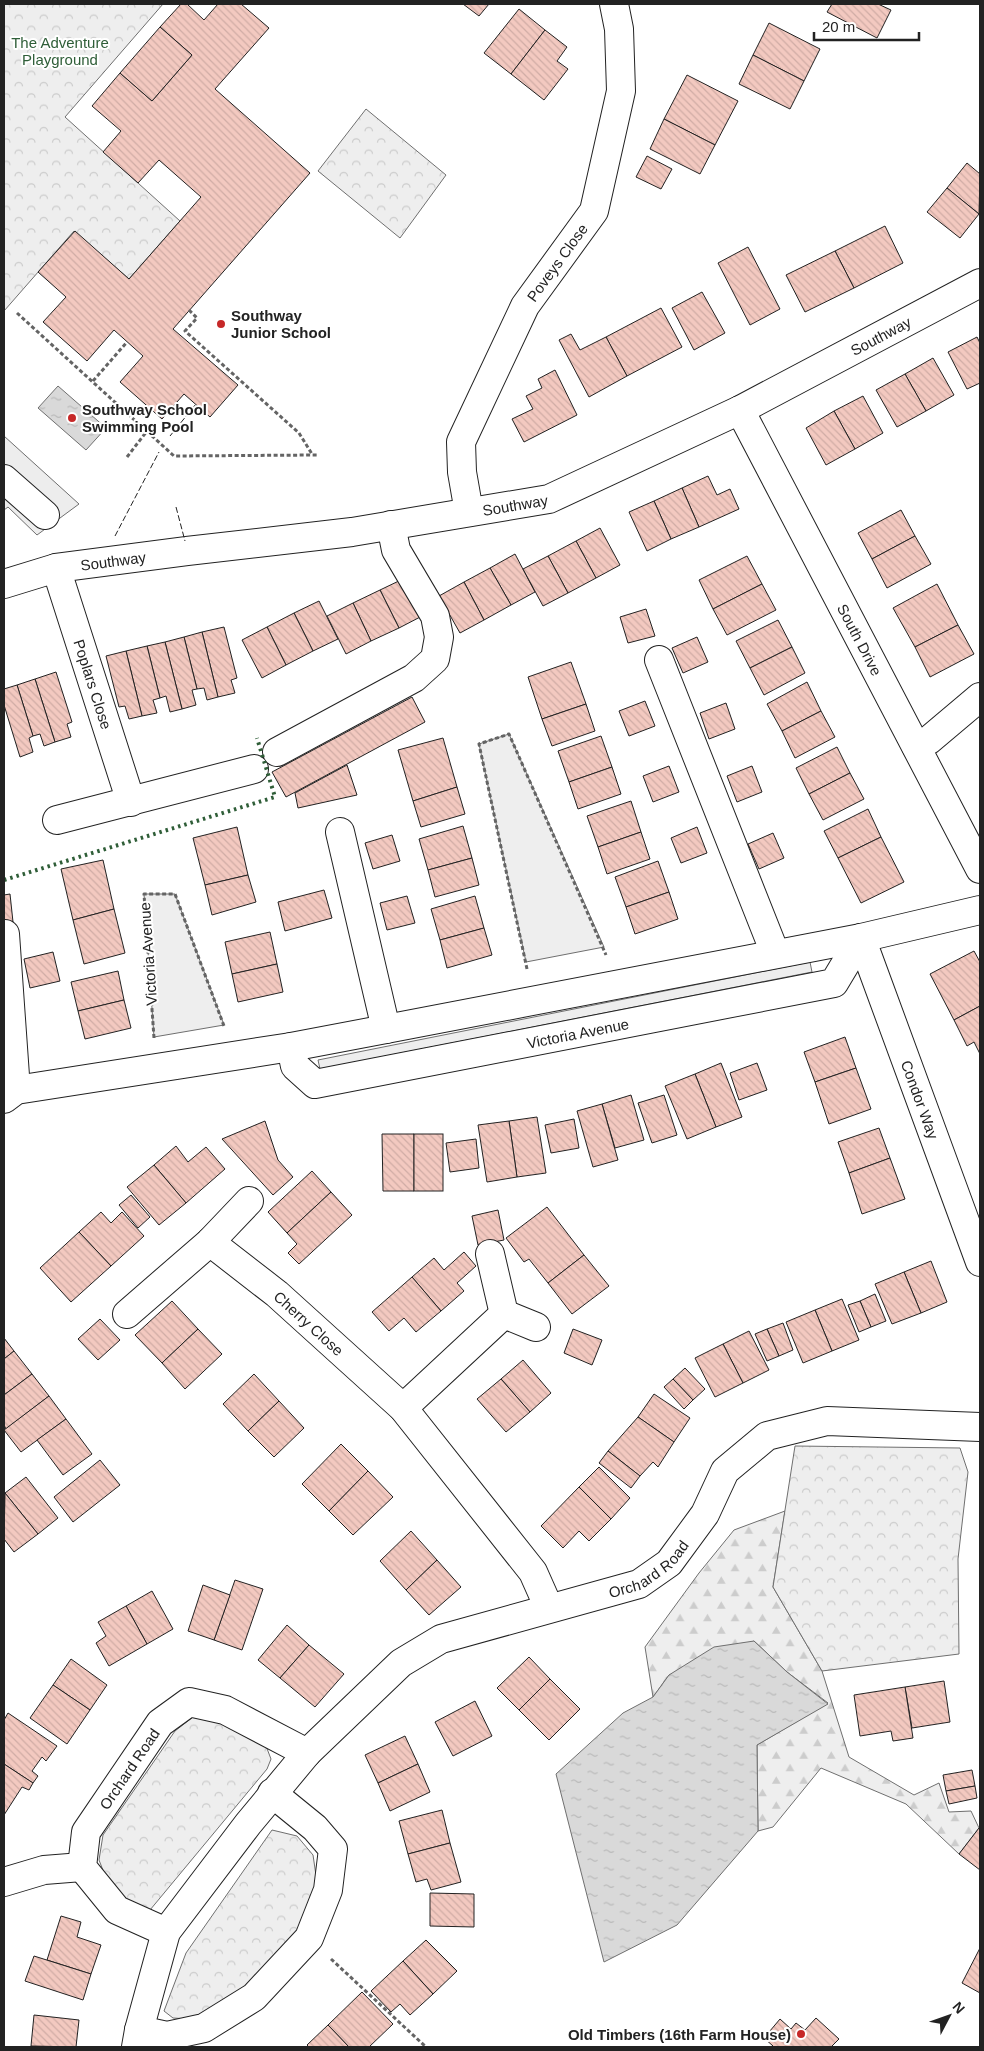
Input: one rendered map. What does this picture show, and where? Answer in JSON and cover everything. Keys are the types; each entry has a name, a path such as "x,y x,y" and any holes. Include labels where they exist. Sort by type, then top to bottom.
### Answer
{"street":[{"name":"Poveys Close","path":"469,512 462,472 461,442 525,306 594,211 621,91 619,28 614,4"},
{"name":"Southway","path":"4,584 56,568 187,550 352,532 549,498 740,410 980,283"},
{"name":"South Drive","path":"740,410 980,868"},
{"path":"4,479 45,515"},
{"path":"277,752 414,678 435,659 440,637 435,616 396,550 391,525"},
{"name":"Poplars Close","path":"56,568 131,802"},
{"path":"659,660 775,953"},
{"path":"916,746 929,740 980,697"},
{"path":"57,820 254,769"},
{"path":"340,832 386,1029"},
{"path":"4,934 10,1095 160,1067 291,1047 386,1029 861,938 980,910"},
{"name":"Victoria Avenue","path":"291,1047 295,1066 314,1084 834,983 861,938"},
{"name":"Condor Way","path":"861,938 980,1262"},
{"path":"127,1314 210,1242 249,1202"},
{"name":"Cherry Close","path":"210,1242 277,1294 403,1408 533,1572 549,1608"},
{"path":"490,1254 504,1314"},
{"path":"403,1408 504,1314"},
{"path":"504,1314 536,1328"},
{"name":"Orchard Road","path":"272,1793 315,1828 333,1849 328,1890 309,1938 254,1997 204,2028 167,2036 137,2039 166,1932 272,1793 307,1753 401,1663 441,1639 639,1584 669,1563 705,1514 725,1471 767,1436 827,1421 980,1427"},
{"name":"Orchard Road","path":"82,1867 86,1832 160,1723 190,1702 225,1710 307,1753"},
{"path":"4,1882 44,1870 82,1867 117,1910 166,1932"}],"path":[{"path":"189,310 197,318 185,331 299,433 313,455"},
{"path":"17,313 174,456 318,455"},
{"path":"92,382 127,342"},
{"path":"127,457 147,432"},
{"path":"534,1000 479,744 509,734 604,947 613,985"},
{"name":"Victoria Avenue","path":"160,1067 154,1037 144,894 175,894 224,1025 231,1056"},
{"path":"309,1938 426,2047"}],"green space":[{"name":"The Adventure Playground","path":"4,4 163,4 65,117 180,221 129,279 74,231 4,311"},
{"path":"366,109 446,175 400,238 318,171"},
{"path":"509,734 604,947 526,962 479,744"},
{"path":"144,894 175,894 224,1025 154,1037"},
{"path":"810,962 812,972 320,1069 318,1060"},
{"path":"795,1446 960,1448 968,1472 958,1559 959,1654 822,1671 773,1587"},
{"path":"785,1511 773,1587 822,1671 849,1757 914,1795 939,1783 949,1812 971,1811 979,1828 959,1854 906,1804 821,1768 773,1827 758,1831 757,1745 828,1703 787,1672 754,1641 669,1675 653,1697 645,1647 699,1573 734,1530"},
{"path":"193,1717 215,1718 266,1746 271,1759 267,1769 150,1910 124,1901 108,1883 99,1860 103,1835 175,1731"},
{"path":"272,1830 297,1836 313,1855 318,1889 298,1930 243,1992 190,2019 173,2018 164,2011 186,1953"}],"shaded area":[{"path":"4,436 79,504 37,535 8,507 4,510"}],"water":[{"name":"Southway School Swimming Pool","path":"58,386 106,428 86,450 38,408"},
{"path":"754,1641 787,1672 828,1704 757,1745 758,1831 677,1925 604,1962 556,1774 623,1713 653,1697 669,1675 714,1647"}],"building":[{"path":"181,4 187,4 204,20 218,4 241,4 269,28 215,89 310,173 173,329 238,385 210,417 184,394 162,419 120,382 143,356 114,330 87,361 43,322 66,297 38,272 75,231 129,279 201,197 159,160 138,183 103,152 121,131 92,106 120,73 152,101 192,55 160,27"},
{"path":"463,4 489,4 479,16"},
{"path":"832,4 878,4 891,10 877,38 827,12"},
{"path":"519,9 545,30 511,74 484,53"},
{"path":"769,23 820,49 804,81 753,55"},
{"path":"160,27 192,55 152,101 120,73"},
{"path":"545,30 567,47 557,61 568,69 544,100 511,74"},
{"path":"753,55 804,81 790,109 739,84"},
{"path":"687,75 738,101 715,145 664,119"},
{"path":"664,119 715,145 700,174 650,149"},
{"path":"647,156 672,169 661,189 636,177"},
{"path":"967,163 980,174 979,214 947,188"},
{"path":"947,188 979,214 960,238 927,212"},
{"path":"885,226 903,263 854,288 835,251"},
{"path":"748,247 780,309 750,325 718,263"},
{"path":"835,251 854,288 805,312 786,275"},
{"path":"702,292 725,333 694,350 672,308"},
{"path":"661,308 682,347 627,376 606,337"},
{"path":"571,334 580,350 606,337 627,376 589,397 559,340"},
{"path":"977,337 980,343 980,383 967,389 948,352"},
{"path":"933,358 954,395 926,411 905,374"},
{"path":"555,370 577,415 524,442 512,419 533,409 526,396 542,388 538,379"},
{"path":"905,374 926,411 897,427 876,390"},
{"path":"863,396 883,433 855,449 834,411"},
{"path":"834,411 855,449 826,465 806,428"},
{"path":"708,476 717,495 730,489 739,509 699,527 682,488"},
{"path":"682,488 699,527 671,539 654,501"},
{"path":"654,501 671,539 647,551 629,512"},
{"path":"901,510 915,536 872,559 858,533"},
{"path":"600,528 620,565 596,578 576,541"},
{"path":"915,536 931,564 887,588 872,559"},
{"path":"576,541 596,578 568,593 548,556"},
{"path":"515,554 535,592 511,605 490,568"},
{"path":"548,556 568,593 543,606 523,569"},
{"path":"747,556 762,584 713,609 699,580"},
{"path":"490,568 511,605 484,620 464,582"},
{"path":"405,578 424,615 399,628 380,590"},
{"path":"464,582 484,620 460,633 439,596"},
{"path":"762,584 776,610 727,635 713,609"},
{"path":"937,584 958,625 915,647 893,608"},
{"path":"380,590 399,628 371,641 353,603"},
{"path":"319,601 338,639 313,651 294,613"},
{"path":"353,603 371,641 346,654 327,616"},
{"path":"646,609 655,636 628,643 620,617"},
{"path":"294,613 313,651 286,665 267,627"},
{"path":"778,620 792,647 750,668 736,641"},
{"path":"958,625 974,654 930,677 915,647"},
{"path":"224,627 237,678 231,680 235,693 218,697 202,632"},
{"path":"267,627 286,665 262,678 242,640"},
{"path":"202,632 218,697 207,700 204,688 197,689 184,637"},
{"path":"184,637 197,689 192,690 196,705 182,709 165,642"},
{"path":"697,637 708,662 683,673 672,648"},
{"path":"165,642 182,709 170,712 166,696 160,698 147,646"},
{"path":"147,646 160,698 153,700 157,713 142,716 126,651"},
{"path":"792,647 805,673 764,695 750,668"},
{"path":"126,651 142,716 129,719 125,706 119,707 106,656"},
{"path":"571,662 586,704 542,719 528,677"},
{"path":"56,672 72,722 67,724 71,737 55,742 35,679"},
{"path":"35,679 55,742 44,746 40,734 33,736 17,685"},
{"path":"807,682 821,711 782,731 767,704"},
{"path":"17,685 33,736 29,738 33,752 20,757 4,705 4,689"},
{"path":"412,697 425,722 286,797 272,772"},
{"path":"645,701 655,726 629,736 619,711"},
{"path":"726,703 735,729 709,739 700,713"},
{"path":"586,704 595,731 552,746 542,719"},
{"path":"821,711 835,737 795,758 782,731"},
{"path":"601,736 612,767 569,782 558,751"},
{"path":"443,738 457,787 413,801 398,750"},
{"path":"837,747 850,773 809,794 796,768"},
{"path":"347,765 357,795 298,808 295,793"},
{"path":"669,766 679,792 653,802 643,776"},
{"path":"752,766 762,792 737,802 727,776"},
{"path":"612,767 621,794 578,809 569,782"},
{"path":"850,773 864,799 823,820 809,794"},
{"path":"457,787 465,814 421,827 413,801"},
{"path":"631,801 641,832 598,847 587,816"},
{"path":"868,809 881,837 838,858 824,831"},
{"path":"463,826 472,858 428,870 419,839"},
{"path":"237,827 248,875 205,885 193,838"},
{"path":"697,827 707,853 681,863 671,838"},
{"path":"641,832 650,859 607,874 598,847"},
{"path":"773,833 784,858 759,869 748,844"},
{"path":"392,835 400,861 373,869 365,843"},
{"path":"881,837 904,882 861,903 838,858"},
{"path":"472,858 479,885 435,897 428,870"},
{"path":"103,860 114,909 73,920 61,869"},
{"path":"658,861 669,892 626,907 615,877"},
{"path":"248,875 256,902 212,915 205,885"},
{"path":"324,890 332,918 285,931 278,902"},
{"path":"669,892 678,919 635,934 626,907"},
{"path":"10,894 13,922 4,923 4,895"},
{"path":"407,896 415,923 387,930 380,903"},
{"path":"475,896 484,928 440,940 431,909"},
{"path":"114,909 125,953 84,964 73,920"},
{"path":"484,928 492,955 447,968 440,940"},
{"path":"270,932 277,964 232,974 225,942"},
{"path":"974,951 980,962 980,1006 954,1020 930,974"},
{"path":"53,952 60,981 30,988 24,959"},
{"path":"277,964 283,992 238,1002 232,974"},
{"path":"118,971 124,1000 78,1011 71,982"},
{"path":"124,1000 131,1028 85,1039 78,1011"},
{"path":"980,1006 980,1054 974,1042 967,1046 954,1020"},
{"path":"845,1037 856,1068 815,1082 804,1052"},
{"path":"721,1063 742,1117 716,1127 695,1074"},
{"path":"757,1063 767,1090 739,1100 730,1073"},
{"path":"856,1068 871,1109 829,1124 815,1082"},
{"path":"695,1074 716,1127 687,1139 665,1086"},
{"path":"631,1095 644,1140 615,1148 602,1104"},
{"path":"664,1095 677,1135 652,1143 638,1103"},
{"path":"602,1104 618,1160 593,1167 577,1111"},
{"path":"537,1117 546,1173 517,1177 509,1121"},
{"path":"574,1119 579,1148 551,1153 545,1125"},
{"path":"265,1121 278,1160 293,1177 273,1195 222,1139"},
{"path":"509,1121 517,1177 487,1182 478,1125"},
{"path":"879,1128 890,1158 849,1173 838,1142"},
{"path":"382,1134 414,1134 414,1191 383,1191"},
{"path":"414,1134 443,1134 443,1191 414,1191"},
{"path":"476,1139 479,1168 450,1172 446,1143"},
{"path":"176,1146 188,1162 206,1147 225,1169 186,1203 154,1165"},
{"path":"890,1158 905,1199 862,1214 849,1173"},
{"path":"154,1165 186,1203 159,1225 127,1187"},
{"path":"312,1171 331,1192 287,1233 268,1212"},
{"path":"331,1192 352,1215 299,1264 288,1253 297,1244 287,1233"},
{"path":"131,1195 150,1217 138,1228 119,1205"},
{"path":"547,1207 584,1255 548,1283 529,1259 524,1262 506,1238"},
{"path":"498,1210 504,1240 478,1245 472,1216"},
{"path":"101,1212 111,1223 122,1212 144,1236 111,1266 79,1232"},
{"path":"79,1232 111,1266 71,1302 40,1268"},
{"path":"464,1252 476,1266 457,1283 464,1291 441,1311 412,1277 434,1258 444,1270"},
{"path":"584,1255 609,1286 572,1314 548,1283"},
{"path":"931,1261 947,1302 921,1313 904,1272"},
{"path":"904,1272 921,1313 892,1324 875,1284"},
{"path":"412,1277 441,1311 416,1332 404,1318 389,1331 372,1312"},
{"path":"875,1294 886,1321 871,1327 860,1301"},
{"path":"842,1299 859,1340 832,1351 815,1310"},
{"path":"172,1301 198,1329 162,1363 135,1335"},
{"path":"860,1301 871,1327 859,1332 848,1305"},
{"path":"815,1310 832,1351 803,1363 786,1322"},
{"path":"100,1319 120,1340 98,1360 78,1339"},
{"path":"783,1323 793,1350 779,1356 767,1329"},
{"path":"198,1329 222,1354 185,1389 162,1363"},
{"path":"573,1329 602,1340 592,1365 564,1353"},
{"path":"767,1329 779,1356 767,1361 755,1334"},
{"path":"749,1331 769,1370 743,1383 723,1344"},
{"path":"4,1338 14,1351 4,1359"},
{"path":"723,1344 743,1383 715,1397 695,1358"},
{"path":"14,1351 32,1374 4,1395 4,1359"},
{"path":"523,1360 551,1393 530,1412 501,1379"},
{"path":"685,1368 705,1389 693,1400 673,1379"},
{"path":"32,1374 49,1396 6,1429 4,1425 4,1395"},
{"path":"254,1374 279,1401 248,1431 223,1404"},
{"path":"501,1379 530,1412 506,1432 477,1399"},
{"path":"673,1379 693,1400 684,1409 664,1387"},
{"path":"654,1394 690,1418 674,1442 638,1417"},
{"path":"49,1396 66,1419 21,1452 4,1430"},
{"path":"279,1401 304,1428 274,1457 248,1431"},
{"path":"638,1417 674,1442 658,1467 653,1462 640,1476 608,1451"},
{"path":"66,1419 92,1454 63,1475 37,1440"},
{"path":"341,1444 368,1471 329,1511 302,1484"},
{"path":"608,1451 640,1476 631,1488 599,1463"},
{"path":"100,1460 120,1485 73,1522 54,1497"},
{"path":"599,1467 630,1498 611,1519 579,1487"},
{"path":"368,1471 393,1497 353,1535 329,1511"},
{"path":"26,1477 58,1518 38,1534 5,1493"},
{"path":"579,1487 611,1519 589,1541 579,1531 563,1548 541,1526"},
{"path":"5,1493 38,1534 14,1552 4,1539"},
{"path":"411,1531 437,1560 406,1590 380,1561"},
{"path":"437,1560 461,1587 429,1615 406,1590"},
{"path":"235,1580 263,1589 242,1650 214,1640"},
{"path":"203,1585 230,1595 214,1640 188,1631"},
{"path":"152,1591 173,1629 147,1644 126,1606"},
{"path":"126,1606 147,1644 109,1666 96,1643 106,1636 98,1622"},
{"path":"287,1625 309,1645 280,1678 258,1660"},
{"path":"309,1645 344,1674 315,1707 280,1678"},
{"path":"529,1657 550,1679 519,1710 497,1688"},
{"path":"71,1659 107,1685 90,1710 53,1685"},
{"path":"550,1679 580,1709 549,1740 519,1710"},
{"path":"944,1681 950,1722 912,1728 905,1687"},
{"path":"53,1685 90,1710 67,1744 30,1718"},
{"path":"905,1687 913,1738 893,1741 891,1731 860,1736 854,1695"},
{"path":"475,1701 492,1736 453,1756 435,1722"},
{"path":"8,1713 57,1746 46,1761 42,1757 32,1771 38,1776 33,1783 4,1764 4,1720"},
{"path":"405,1736 418,1764 378,1783 365,1755"},
{"path":"4,1764 33,1783 29,1790 22,1787 4,1815"},
{"path":"418,1764 430,1792 390,1811 378,1783"},
{"path":"972,1770 975,1786 946,1791 943,1775"},
{"path":"975,1786 977,1798 949,1804 946,1791"},
{"path":"442,1810 450,1843 408,1854 399,1821"},
{"path":"980,1829 980,1870 959,1854"},
{"path":"450,1843 461,1882 431,1890 427,1879 416,1882 408,1854"},
{"path":"430,1893 474,1894 474,1927 430,1926"},
{"path":"61,1916 81,1922 77,1937 101,1945 91,1974 47,1960"},
{"path":"426,1940 457,1971 433,1994 403,1961"},
{"path":"980,1948 980,1993 962,1983"},
{"path":"34,1956 91,1974 83,2000 25,1981"},
{"path":"403,1961 433,1994 410,2015 400,2004 391,2012 371,1991"},
{"path":"362,1992 393,2024 369,2047 349,2047 328,2025"},
{"path":"34,2015 79,2020 76,2047 31,2046"},
{"name":"Old Timbers (16th Farm House)","path":"816,2018 839,2039 831,2047 771,2047 773,2046 764,2038 780,2019 791,2029 796,2023 805,2030"},
{"path":"328,2025 349,2047 309,2047 307,2045"}],"hedge":[{"path":"4,880 275,797 257,738"}],"fence":[{"path":"170,436 196,404"},
{"path":"115,536 159,452"},
{"path":"176,507 185,541"}],"place":[{"name":"Southway Junior School","path":"221,324"},
{"name":"Southway School Swimming Pool","path":"72,418"},
{"name":"Old Timbers (16th Farm House)","path":"801,2034"}]}
